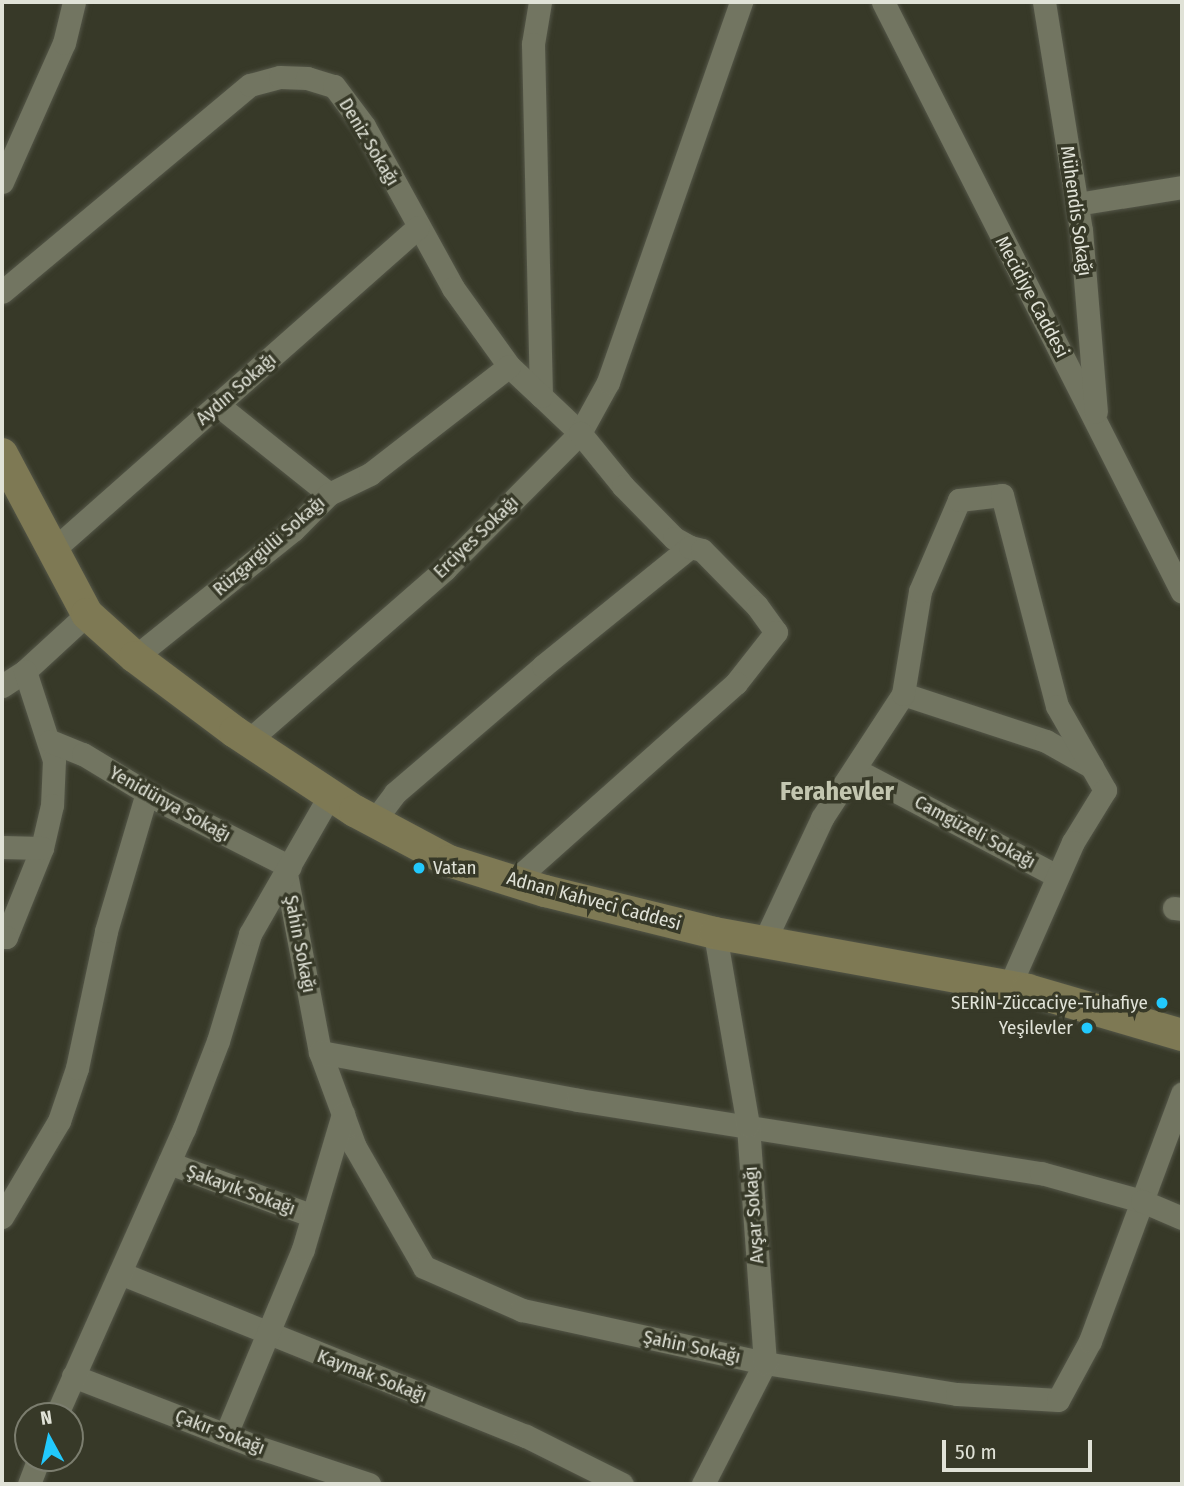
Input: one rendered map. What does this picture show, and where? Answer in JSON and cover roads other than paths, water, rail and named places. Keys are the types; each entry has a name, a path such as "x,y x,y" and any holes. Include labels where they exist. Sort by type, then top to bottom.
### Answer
{"main road":[{"name":"Adnan Kahveci Caddesi","path":"2,454 88,614 135,657 248,741 330,795 449,861 514,881 715,933 1009,987 1182,1035"}],"street":[{"path":"2,182 64,43 74,2"},
{"path":"540,2 533,44 541,396"},
{"name":"Erciyes Sokağı","path":"248,741 445,569 580,433 608,382 741,2"},
{"name":"Mecidiye Caddesi","path":"883,2 1182,592"},
{"name":"Mühendis Sokağı","path":"1044,2 1077,204 1097,421"},
{"name":"Deniz Sokağı","path":"2,292 250,85 281,77 334,86 365,127 453,288 509,366 580,433"},
{"path":"1077,204 1182,187"},
{"name":"Aydın Sokağı","path":"53,550 418,228"},
{"name":"Rüzgargülü Sokağı","path":"135,657 293,530 329,494 370,474 509,366"},
{"path":"218,405 329,494"},
{"path":"514,881 736,683 776,632 757,606 702,550 674,538 623,486 580,433"},
{"path":"764,942 822,818 856,770 903,694 920,591 959,500 1002,495 1058,706 1105,790 1058,876 1009,987"},
{"path":"374,821 395,793 690,547"},
{"path":"2,686 25,671 88,614"},
{"path":"3,943 42,848 52,805 50,741 25,671"},
{"path":"903,694 1046,741 1092,767"},
{"name":"Yenidünya Sokağı","path":"50,741 83,754 147,793 288,871"},
{"name":"Camgüzeli Sokağı","path":"856,770 1058,876"},
{"path":"2,1217 59,1121 77,1068 106,931 147,793"},
{"path":"62,1402 169,1163 218,1041 250,934 330,795"},
{"path":"2,847 42,848"},
{"name":"Şahin Sokağı","path":"288,871 320,1052 355,1147 424,1267 522,1310 765,1363 957,1394 1058,1400 1090,1341 1182,1094"},
{"name":"Avşar Sokağı","path":"715,933 748,1125 765,1363"},
{"path":"320,1052 578,1100 1041,1173 1142,1201 1182,1218"},
{"path":"226,1434 313,1216 343,1114"},
{"name":"Şakayık Sokağı","path":"169,1163 313,1216"},
{"name":"Kaymak Sokağı","path":"120,1273 265,1334 526,1436 622,1484"},
{"path":"703,1484 765,1363"},
{"name":"Çakır Sokağı","path":"72,1376 369,1484"}],"place":[{"name":"Vatan","path":"419,868"},
{"name":"SERİN-Züccaciye-Tuhafiye","path":"1162,1003"},
{"name":"Yeşilevler","path":"1087,1028"}],"district":[{"name":"Ferahevler","path":"837,792"}]}
